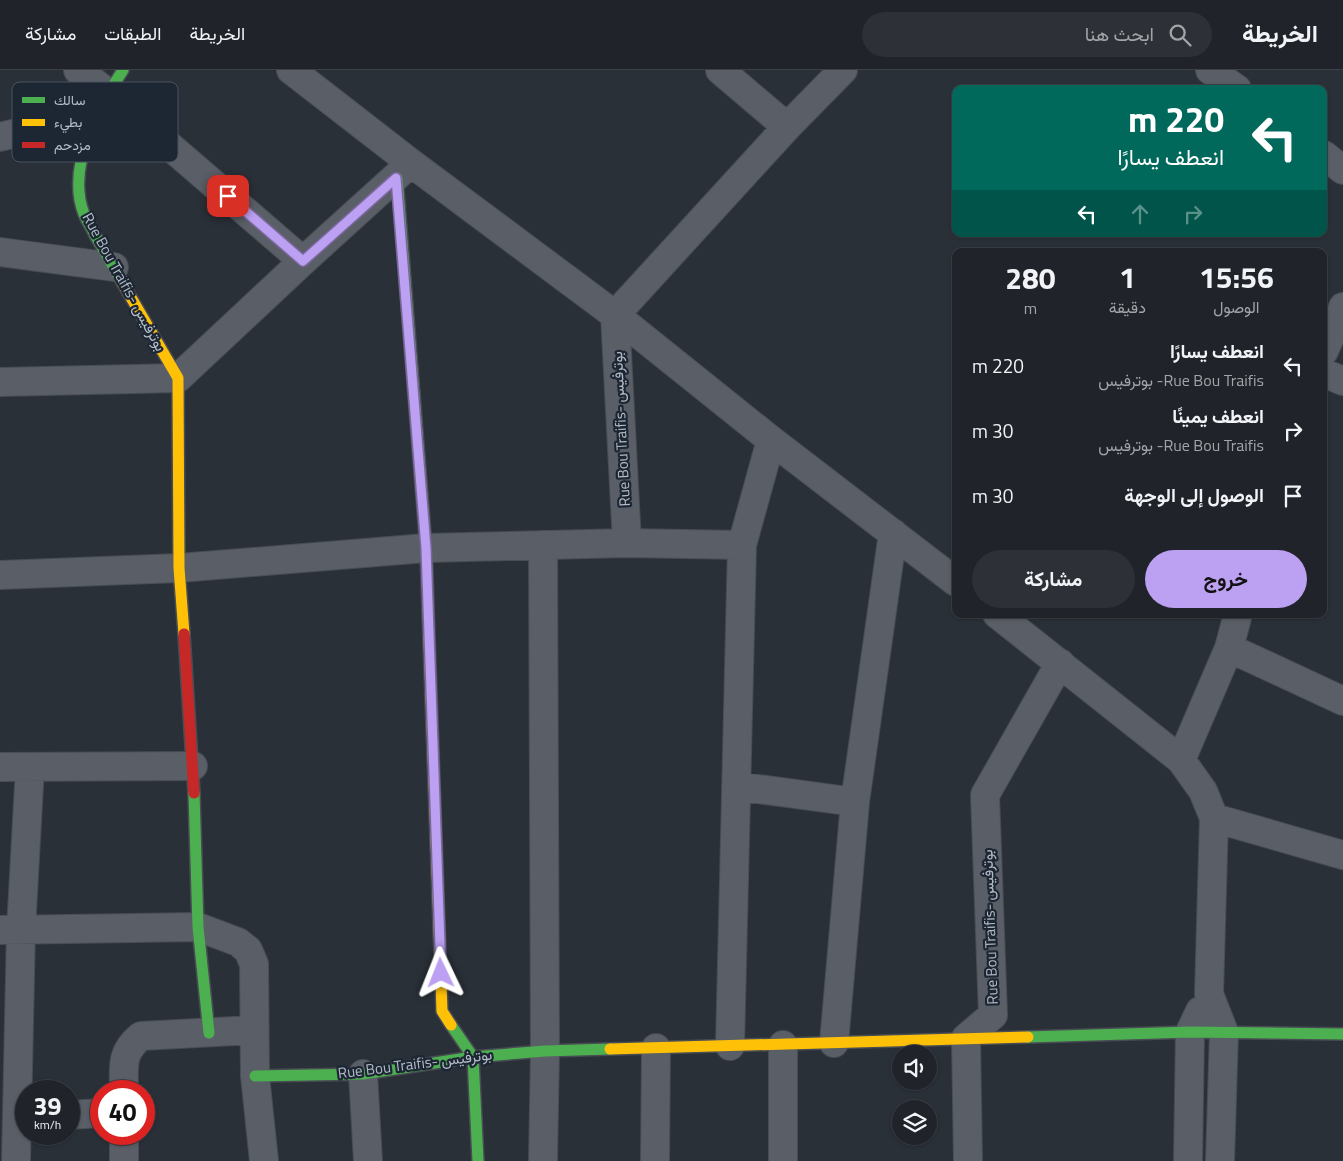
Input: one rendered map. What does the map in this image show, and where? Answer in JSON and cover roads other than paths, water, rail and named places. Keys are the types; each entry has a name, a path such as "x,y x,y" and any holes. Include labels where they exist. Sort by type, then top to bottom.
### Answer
{"street":[{"path":"78,70 87,82"},
{"name":"Rue Bou Traifis- بوترفيس","path":"116,82 123,70"},
{"path":"292,70 404,170 615,314 771,440 952,579"},
{"path":"720,70 787,127"},
{"path":"615,314 787,127 844,70"},
{"path":"0,138 12,134"},
{"path":"1327,157 1343,170"},
{"name":"Rue Bou Traifis- بوترفيس","path":"82,162 78,182 79,196 84,215 178,378"},
{"path":"178,162 303,261"},
{"path":"0,382 178,378 404,170"},
{"path":"404,170 426,548 442,1011 473,1057 478,1161"},
{"path":"0,252 114,268"},
{"path":"1327,344 1343,307"},
{"name":"Rue Bou Traifis- بوترفيس","path":"615,314 627,543"},
{"path":"1327,374 1343,381"},
{"path":"178,378 179,568 193,766 198,927 209,1033"},
{"path":"730,1046 742,545 771,440"},
{"path":"834,1043 855,802 893,533"},
{"path":"0,575 179,568 426,548 627,543 742,545"},
{"path":"542,545 545,1051 543,1161"},
{"path":"1002,618 1181,760 1203,791 1214,818 1208,994 1190,1032 1188,1161"},
{"path":"1181,760 1229,648 1237,618"},
{"path":"1229,648 1343,701"},
{"name":"Rue Bou Traifis- بوترفيس","path":"966,1038 993,1015 985,795 1060,662"},
{"path":"0,767 193,766"},
{"path":"16,1161 11,929 30,767"},
{"path":"736,786 855,802"},
{"path":"1214,818 1343,855"},
{"path":"11,929 198,927 238,942 248,950 254,964 253,1030 255,1076 264,1161"},
{"path":"1208,994 1224,1032 1220,1161"},
{"path":"124,1080 124,1059 131,1044 141,1036 253,1030"},
{"path":"655,1161 656,1048 1190,1032 1343,1034"},
{"path":"966,1038 968,1161"},
{"path":"783,1161 784,1045"},
{"name":"Rue Bou Traifis- بوترفيس","path":"255,1076 363,1074 473,1057 545,1051 656,1048"},
{"path":"363,1074 368,1161"},
{"path":"124,1145 124,1161"}]}
